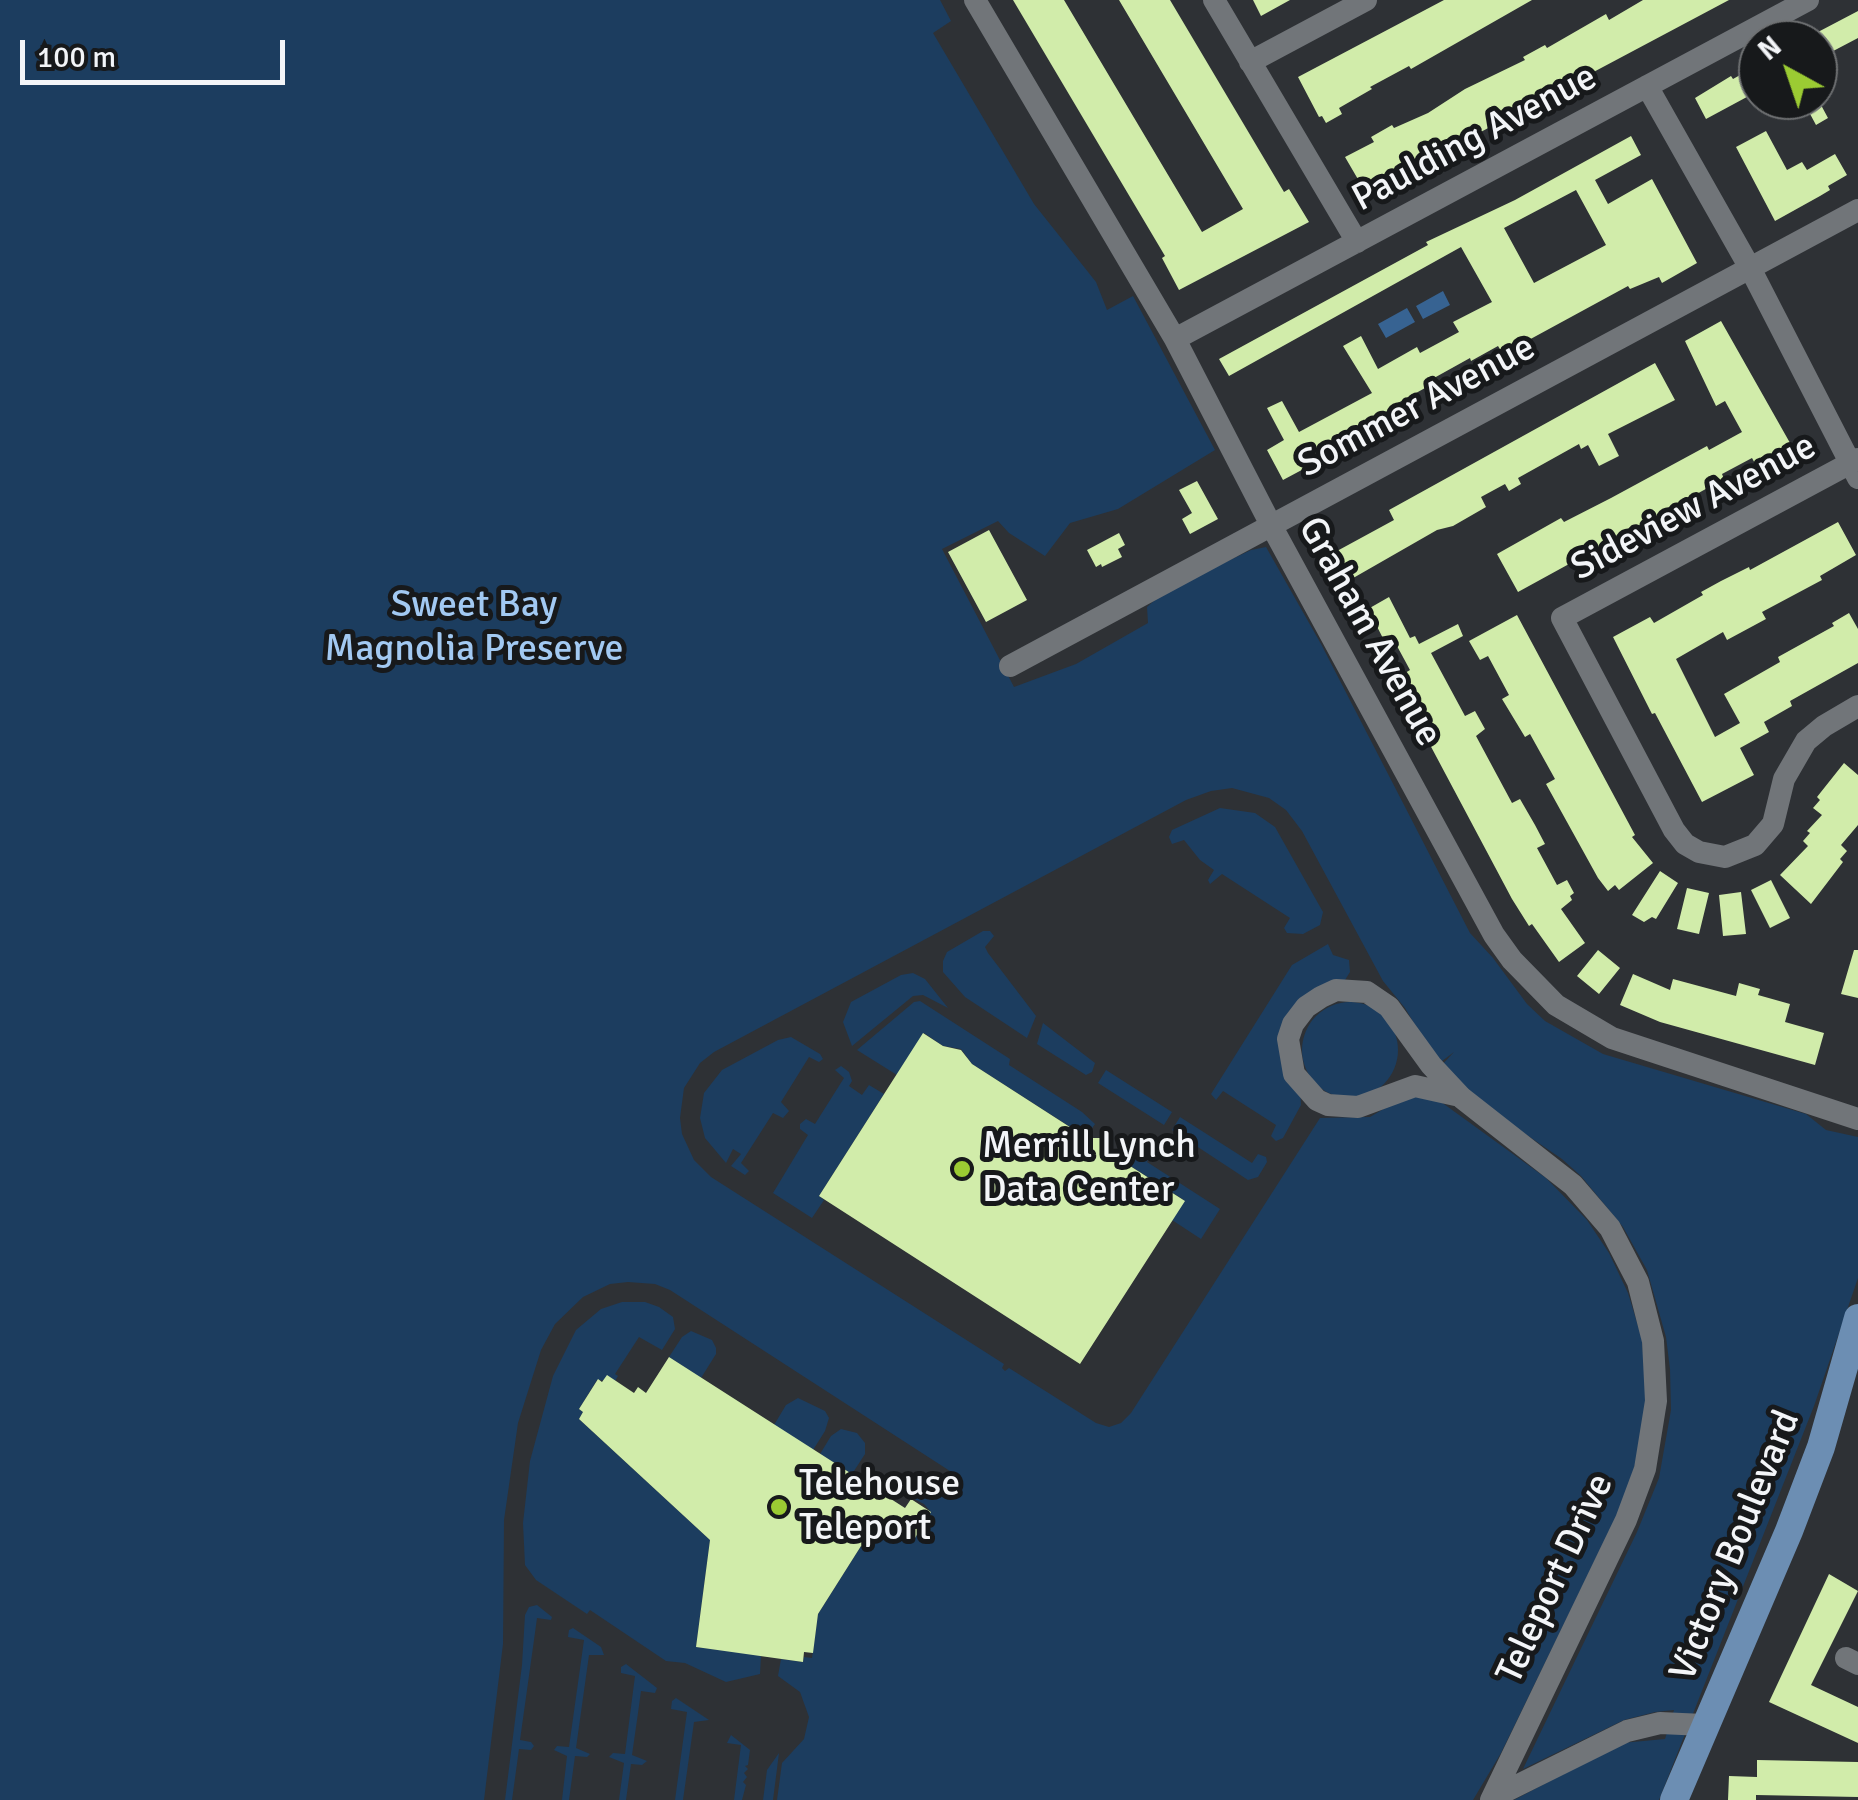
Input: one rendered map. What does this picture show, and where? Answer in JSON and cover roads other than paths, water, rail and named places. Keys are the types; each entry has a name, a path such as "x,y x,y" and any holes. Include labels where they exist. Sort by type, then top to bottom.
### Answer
{"main road":[{"name":"Victory Boulevard","path":"1674,1800 1789,1531 1856,1330"}],"street":[{"name":"Graham Avenue","path":"975,0 1175,339 1271,525 1494,935 1531,982 1556,1004 1612,1038 1858,1120"},
{"path":"1214,0 1356,242"},
{"path":"1250,62 1366,0"},
{"name":"Paulding Avenue","path":"1175,339 1808,0"},
{"path":"1648,86 1856,467"},
{"name":"Sommer Avenue","path":"1010,666 1858,210"},
{"name":"Sideview Avenue","path":"1856,467 1562,618 1676,834 1685,844 1712,856 1744,852 1764,837 1793,759 1824,726 1858,706"},
{"name":"Teleport Drive","path":"1460,1096 1414,1086 1358,1106 1328,1105 1317,1100 1294,1074 1288,1040 1293,1024 1306,1007 1336,990 1367,992 1388,1007 1418,1049 1460,1096 1574,1184 1610,1228 1638,1282 1653,1341 1656,1401 1645,1469 1626,1520 1492,1799"},
{"path":"1492,1799 1626,1731 1660,1723 1704,1725"}],"place":[{"name":"Merrill Lynch Data Center","path":"962,1169"},
{"name":"Telehouse Teleport","path":"779,1507"}],"park label":[{"name":"Sweet Bay Magnolia Preserve","path":"474,628"}]}
